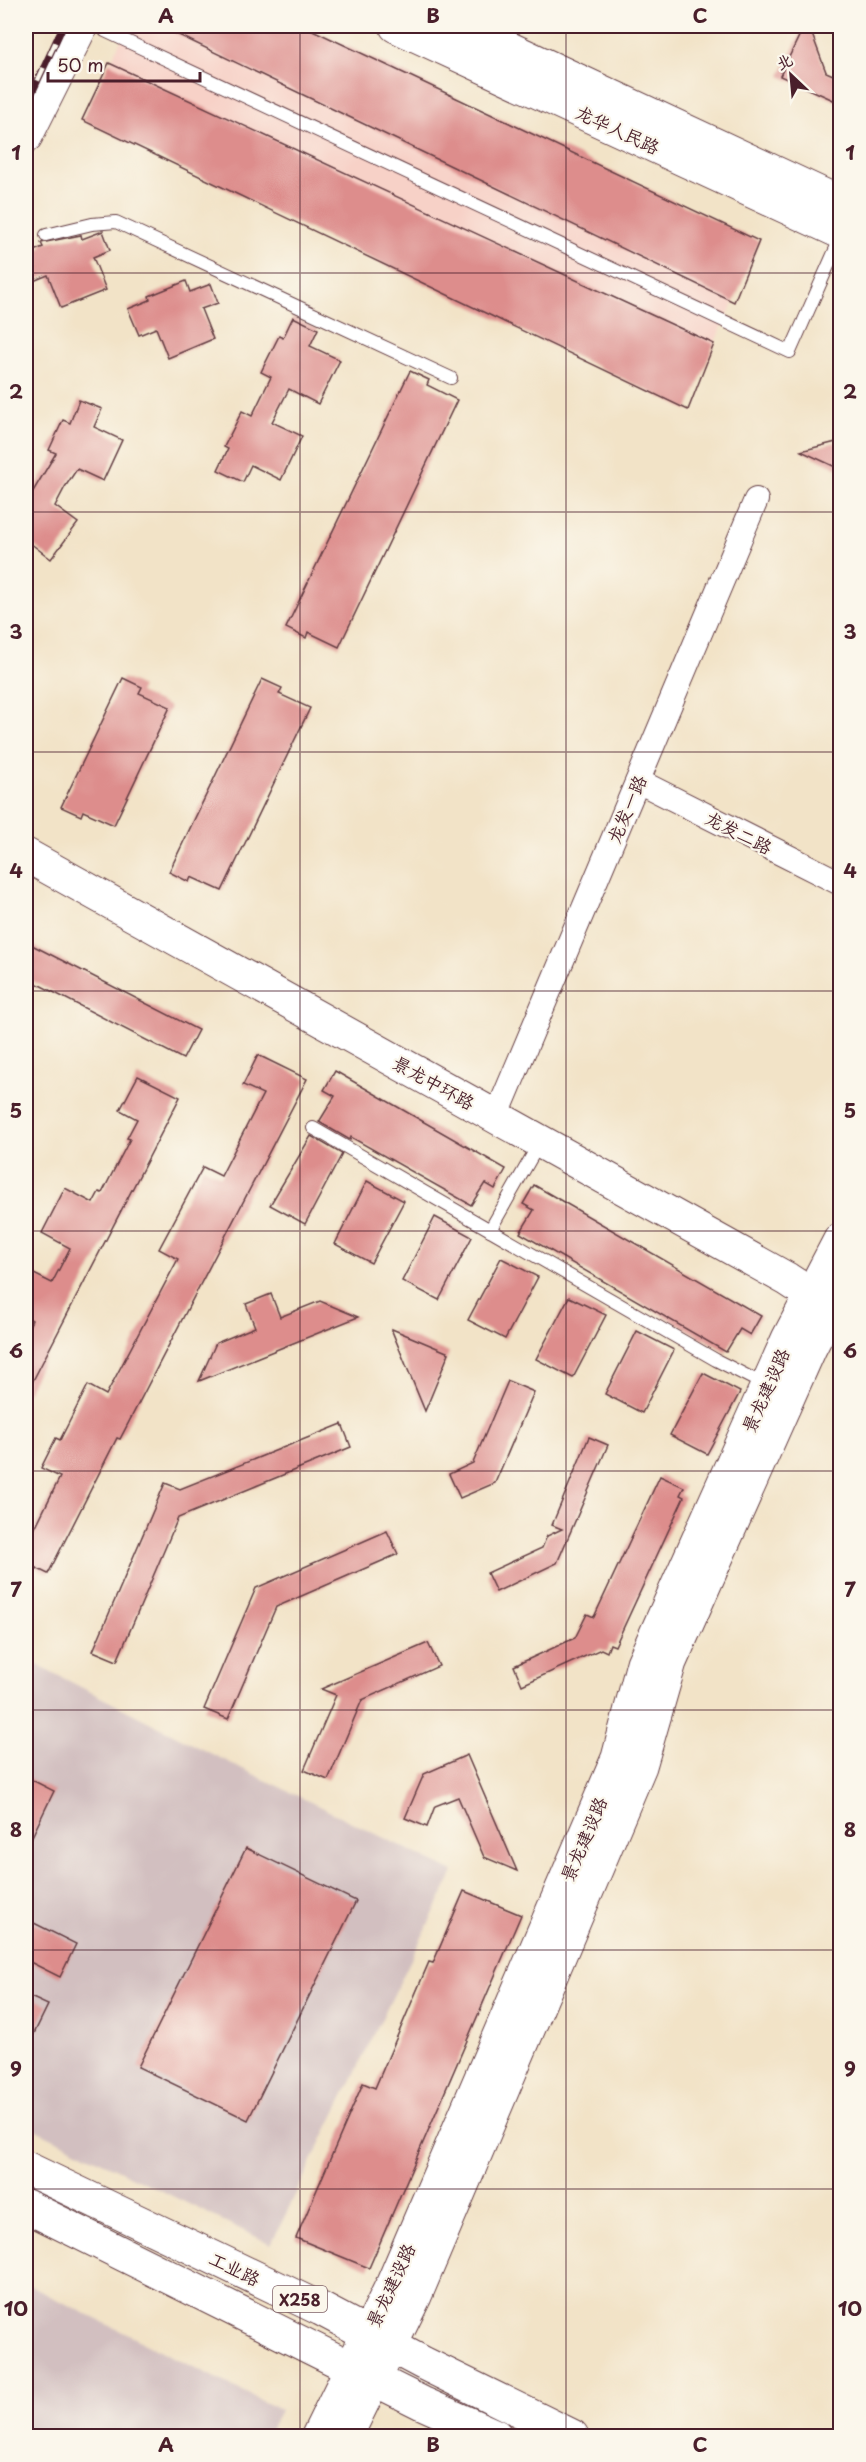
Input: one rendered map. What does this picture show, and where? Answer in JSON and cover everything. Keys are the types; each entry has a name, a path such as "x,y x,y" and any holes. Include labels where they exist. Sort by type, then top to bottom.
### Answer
{"main road":[{"name":"龙华人民路","path":"396,26 840,232"},
{"name":"龙华人民路","path":"461,26 840,203"},
{"path":"26,136 93,28"},
{"name":"景龙中环路","path":"26,855 831,1301"},
{"name":"景龙建设路","path":"379,2340 415,2296 640,1766 670,1662 831,1301 840,1240"},
{"name":"景龙建设路","path":"318,2436 363,2373 379,2340 402,2261 618,1758 643,1663 766,1386 788,1338 831,1301"},
{"name":"工业路","path":"26,2168 300,2299 572,2436"},
{"name":"工业路","path":"26,2206 363,2373 496,2436"},
{"name":"景龙建设路","path":"346,2436 363,2373"}],"street":[{"name":"龙发一路","path":"496,1117 756,500"},
{"name":"龙发二路","path":"638,781 840,883"}],"lane":[{"path":"93,28 790,352 840,239"},
{"path":"46,235 93,224 116,222 451,378"},
{"path":"313,1128 716,1360 766,1386"},
{"path":"490,1230 541,1142"}],"shaded area":[{"path":"128,26 304,26 759,241 688,410 82,120"},
{"path":"26,1659 208,1752 454,1872 271,2244 26,2125"},
{"path":"26,2284 280,2410 267,2436 26,2436"}],"building":[{"path":"160,26 304,26 759,241 734,302"},
{"path":"804,26 809,26 826,72 840,78 840,103 780,76"},
{"path":"109,63 714,344 688,410 82,120"},
{"path":"103,231 110,250 93,257 106,290 61,308 48,275 31,282 26,268 26,254 43,247 41,243 81,235 82,239"},
{"path":"186,281 190,292 211,284 218,303 201,309 213,339 168,358 156,328 139,335 128,309 150,300 149,296"},
{"path":"293,317 318,329 310,346 340,360 318,404 289,389 272,422 302,436 281,480 251,465 243,482 218,470 228,449 224,447 242,411 252,416 271,377 261,372 279,336 283,338"},
{"path":"410,371 429,380 427,385 457,400 339,647 308,632 306,638 286,628"},
{"path":"79,400 102,409 94,427 122,440 103,481 77,469 65,487 55,506 78,523 51,559 26,540 26,503 56,453 49,450 63,420 70,423"},
{"path":"840,441 840,469 801,451"},
{"path":"123,678 142,687 139,693 170,707 114,825 83,811 81,816 61,807"},
{"path":"262,679 282,688 279,694 310,708 222,891 191,877 189,882 169,872"},
{"path":"26,942 198,1030 183,1059 26,978"},
{"path":"258,1055 307,1079 120,1439 117,1438 48,1574 26,1563 26,1546 60,1477 41,1468 56,1438 60,1440 88,1385 106,1395 178,1259 159,1249 203,1167 221,1176 263,1094 243,1085"},
{"path":"335,1071 506,1169 495,1189 485,1183 471,1205 351,1137 350,1140 319,1122 335,1096 324,1090"},
{"path":"138,1076 180,1097 26,1394 26,1333 32,1320 26,1316 26,1270 52,1283 70,1248 42,1233 65,1188 93,1203 99,1192 102,1193 130,1139 127,1138 137,1119 120,1110"},
{"path":"311,1136 342,1154 305,1224 270,1205"},
{"path":"367,1181 404,1201 371,1263 335,1244"},
{"path":"534,1185 761,1316 750,1335 740,1329 726,1352 520,1233 534,1210 523,1204"},
{"path":"435,1217 472,1237 439,1300 402,1281"},
{"path":"501,1258 538,1277 505,1339 468,1320"},
{"path":"271,1294 280,1317 320,1301 358,1317 199,1381 216,1343 255,1327 246,1304"},
{"path":"569,1297 606,1315 573,1378 536,1359"},
{"path":"392,1329 449,1353 425,1411 392,1331"},
{"path":"637,1331 674,1350 642,1413 605,1394"},
{"path":"703,1373 740,1392 707,1454 670,1435"},
{"path":"508,1381 534,1392 495,1483 460,1498 449,1474 473,1463"},
{"path":"342,1424 351,1447 178,1518 117,1661 93,1651 165,1483 180,1489"},
{"path":"589,1437 608,1445 557,1563 496,1592 487,1573 542,1548 547,1536 562,1529 552,1525"},
{"path":"660,1476 684,1487 680,1495 684,1497 615,1646 610,1644 607,1652 601,1649 522,1685 514,1666 575,1638 587,1614 594,1617"},
{"path":"387,1531 398,1554 276,1607 228,1719 204,1709 256,1588"},
{"path":"428,1643 439,1666 362,1700 328,1780 304,1770 336,1695 321,1689"},
{"path":"467,1755 517,1871 484,1857 458,1797 435,1806 427,1827 405,1818 424,1774"},
{"path":"26,1777 54,1791 26,1849"},
{"path":"246,1848 356,1901 248,2120 138,2067"},
{"path":"464,1891 521,1915 369,2268 296,2238 363,2083 375,2088 429,1962 433,1963"},
{"path":"26,1919 76,1944 60,1977 26,1960"},
{"path":"26,1995 48,2005 26,2050"}],"railway":[{"path":"26,106 63,26"}]}
